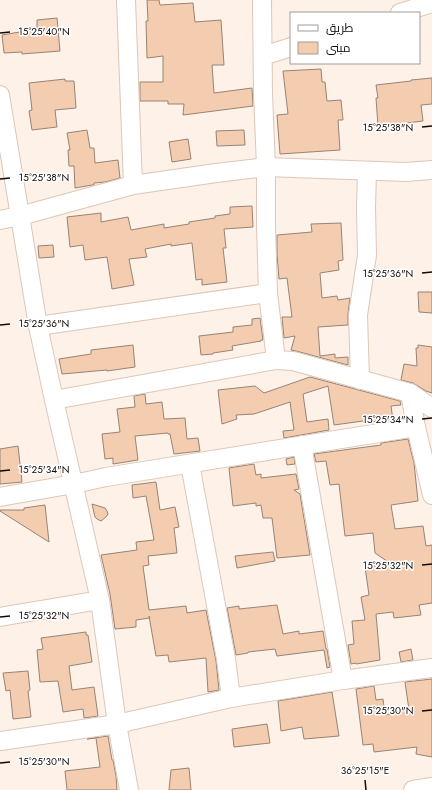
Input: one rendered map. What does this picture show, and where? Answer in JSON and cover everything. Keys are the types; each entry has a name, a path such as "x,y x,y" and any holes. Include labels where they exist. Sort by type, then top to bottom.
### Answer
{"street":[{"path":"126,0 133,185"},
{"path":"262,0 268,292 276,360"},
{"path":"403,12 432,3"},
{"path":"263,56 290,47"},
{"path":"0,95 38,326 100,600 117,724 129,790"},
{"path":"0,220 20,216 133,185 216,172 266,167 406,172 432,170"},
{"path":"360,380 358,315 367,255 367,171"},
{"path":"38,326 268,292"},
{"path":"54,400 276,360 293,361 410,393 432,408"},
{"path":"410,393 416,427 432,495"},
{"path":"0,496 74,484 106,477 416,427"},
{"path":"302,445 343,680"},
{"path":"190,464 225,652 232,698"},
{"path":"0,617 100,600"},
{"path":"0,740 117,724 232,698 343,680 432,668"},
{"path":"413,790 432,787"}],"building":[{"path":"147,0 159,0 160,5 193,3 195,22 221,20 224,65 212,65 214,93 252,88 253,106 183,115 184,104 168,104 168,101 140,101 140,82 163,82 163,56 147,58"},
{"path":"57,18 60,51 22,54 22,52 4,53 2,35 37,29 37,20"},
{"path":"321,69 322,82 325,82 327,101 341,100 343,120 338,120 340,150 280,154 277,115 288,114 283,71"},
{"path":"432,78 432,104 421,105 423,121 378,126 376,98 378,98 376,85"},
{"path":"65,79 65,81 74,81 76,108 55,110 57,127 32,130 29,111 32,110 29,83"},
{"path":"87,130 90,148 94,148 95,163 118,160 120,178 75,188 74,166 69,166 68,150 70,150 67,133"},
{"path":"244,130 245,145 217,146 216,131"},
{"path":"188,139 191,159 172,162 169,142"},
{"path":"252,206 253,227 224,229 226,248 223,248 227,282 202,285 202,279 196,280 192,243 171,246 171,244 145,249 147,257 129,259 134,285 112,289 107,257 85,260 83,245 70,247 67,217 101,213 101,222 128,217 131,230 164,224 164,228 189,224 189,222 230,214 230,207"},
{"path":"341,223 343,260 338,261 339,270 320,273 322,298 337,296 338,300 350,298 348,325 318,327 320,356 335,354 335,358 348,357 348,365 291,350 295,336 284,338 282,317 292,317 287,278 279,279 277,254 277,235 312,232 311,224"},
{"path":"53,245 54,257 39,258 38,246"},
{"path":"418,292 432,292 432,313 419,312"},
{"path":"260,318 263,340 232,346 233,350 201,355 199,336 233,332 233,327 252,325 252,319"},
{"path":"133,345 135,367 107,371 62,374 59,359 91,354 91,350"},
{"path":"418,345 432,347 432,393 413,383 401,380 404,364 417,366 416,348 418,348"},
{"path":"310,377 400,401 401,405 391,406 393,420 364,423 363,421 334,425 328,386 303,394 307,422 328,419 329,430 284,438 283,431 294,430 290,402 254,414 236,415 237,419 222,424 218,390 255,386 264,393"},
{"path":"145,394 146,404 162,402 164,419 185,418 187,439 198,438 200,451 174,454 170,434 168,433 135,436 138,460 113,464 113,458 105,459 102,434 120,432 117,409 135,407 134,396"},
{"path":"408,439 414,463 418,501 391,505 395,529 423,526 426,546 432,545 432,603 419,605 421,615 394,618 393,612 376,614 380,660 351,664 348,645 354,644 352,621 365,620 361,597 369,595 365,567 391,564 375,553 373,533 345,536 339,484 330,485 326,461 316,462 314,454 381,445 381,443"},
{"path":"18,446 22,482 0,484 0,449"},
{"path":"294,457 295,464 287,465 286,459"},
{"path":"254,464 256,475 261,474 261,478 296,474 299,489 294,490 300,494 310,555 277,558 272,518 263,518 261,505 256,506 256,503 233,506 229,468"},
{"path":"156,482 160,510 175,507 179,527 174,528 177,553 148,556 149,565 143,566 149,610 186,606 187,613 206,610 216,661 219,690 208,692 206,658 169,662 168,655 156,656 149,618 136,620 136,627 115,629 110,594 101,555 137,550 136,542 154,540 146,496 133,498 132,485"},
{"path":"92,504 105,508 107,511 108,514 101,521 95,517"},
{"path":"45,505 49,542 0,511 24,510 24,508"},
{"path":"273,552 275,561 237,568 235,556"},
{"path":"277,605 283,634 299,631 299,634 323,631 330,667 327,668 324,650 277,656 275,649 236,655 227,608 239,606 239,609"},
{"path":"86,632 86,635 88,635 92,662 69,666 72,690 94,687 98,716 84,718 83,709 63,712 58,681 40,682 37,650 43,649 41,638"},
{"path":"411,649 413,660 401,662 399,652"},
{"path":"28,671 30,690 28,691 31,717 13,719 10,690 6,691 3,673"},
{"path":"432,679 432,757 416,754 417,747 374,752 373,744 363,745 356,689 374,686 376,700 383,699 385,715 409,710 405,682"},
{"path":"332,692 339,736 304,739 302,727 281,731 278,701"},
{"path":"267,724 270,743 234,747 232,729"},
{"path":"108,736 116,776 117,790 67,790 65,771 100,767 96,738 87,739"},
{"path":"189,768 191,790 169,790 171,770"}]}
